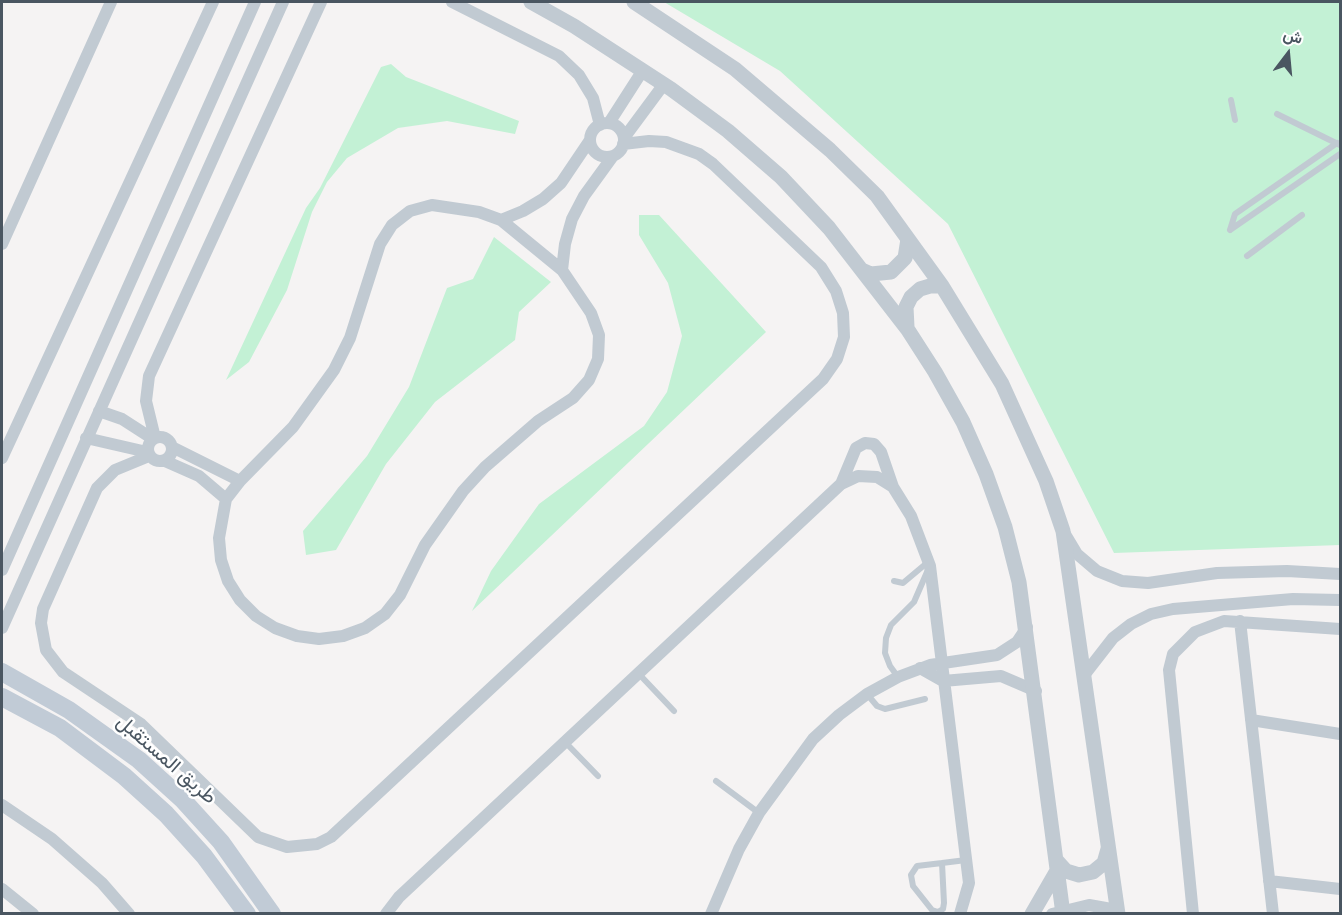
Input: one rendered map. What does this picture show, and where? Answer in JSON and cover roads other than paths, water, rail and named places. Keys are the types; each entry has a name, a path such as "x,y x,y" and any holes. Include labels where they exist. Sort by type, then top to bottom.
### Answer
{"main road":[{"name":"طريق المستقبل","path":"2,672 92,725 139,760 182,799 221,842 272,914"},
{"path":"7,699 10,689 21,682"},
{"name":"طريق المستقبل","path":"7,699 60,728 124,776 166,814 204,856 247,914"}],"street":[{"path":"2,458 213,2"},
{"path":"2,570 255,2"},
{"path":"2,627 283,2"},
{"path":"321,2 148,376 147,414 154,438 148,454 115,470 97,488 43,609 41,623 46,650 63,672 141,724 258,837 287,847 317,844 331,837 824,379 837,359 844,337 843,314 836,291 814,261 713,164 699,154 666,142 624,141"},
{"path":"452,2 559,56 584,82 604,124"},
{"path":"531,2 643,70 728,130 781,177 829,228 908,330 963,422 986,474 1005,527 1019,582 1036,691 1058,865 1059,912 1089,905 1117,912 1063,531 1046,481 1002,384 942,286 877,196 830,150 735,69 634,2"},
{"path":"2,244 109,4"},
{"path":"501,220 523,212 561,183 590,140 593,131 604,124 643,70"},
{"path":"562,270 565,244 572,219 584,196 663,84"},
{"path":"604,124 619,128 624,141"},
{"path":"590,140 595,152 613,156"},
{"path":"432,205 479,212 501,220 562,270 591,313 599,335 598,358 589,380 573,398 538,421 485,467 463,491 425,545 400,595 385,614 365,628 343,636 319,639 297,636 275,628 256,616 240,600 228,581 221,560 219,538 226,499 240,481 292,427 334,370 350,338 380,244 392,225 410,211 432,205"},
{"path":"862,270 871,274 891,272 905,258 908,239"},
{"path":"908,330 904,319 911,297 930,286 942,286"},
{"path":"99,411 122,419 154,438 167,439 172,447 240,481"},
{"path":"86,438 148,454 156,461 165,461 198,476 226,499"},
{"path":"841,484 856,448 865,443 873,444 881,452 893,487 911,516 929,564 969,883 960,914"},
{"path":"165,461 171,455 172,447"},
{"path":"387,913 638,673 841,484 858,476 877,477 893,487"},
{"path":"1063,531 1077,554 1097,571 1122,581 1148,583 1217,573 1287,571 1341,574"},
{"path":"1085,674 1113,638 1131,624 1151,614 1173,609 1293,599 1341,600"},
{"path":"1193,914 1169,670 1173,654 1195,632 1209,625 1240,621 1341,629"},
{"path":"1240,621 1273,914"},
{"path":"711,914 739,849 759,813 813,740 839,715 867,694 920,668 997,655 1017,642 1027,627"},
{"path":"920,668 944,681 1001,676 1036,691"},
{"path":"1251,720 1341,734"},
{"path":"2,805 52,839 102,882 129,914"},
{"path":"1058,865 1066,871 1079,875 1093,872 1104,862 1108,849"},
{"path":"1032,914 1058,865"},
{"path":"1269,881 1341,889"},
{"path":"2,889 33,914"}],"lane":[{"path":"1231,100 1235,120"},
{"path":"1277,114 1339,145 1235,214 1230,230 1341,154"},
{"path":"1247,256 1302,214"},
{"path":"894,581 903,583 929,564"},
{"path":"898,677 888,659 886,638 891,625 914,602 929,564"},
{"path":"638,673 674,711"},
{"path":"867,694 877,706 885,708 925,699"},
{"path":"565,742 598,776"},
{"path":"716,781 759,813"},
{"path":"942,863 944,903 943,909 938,912 932,910 913,886 911,875 917,866 966,860"}]}
